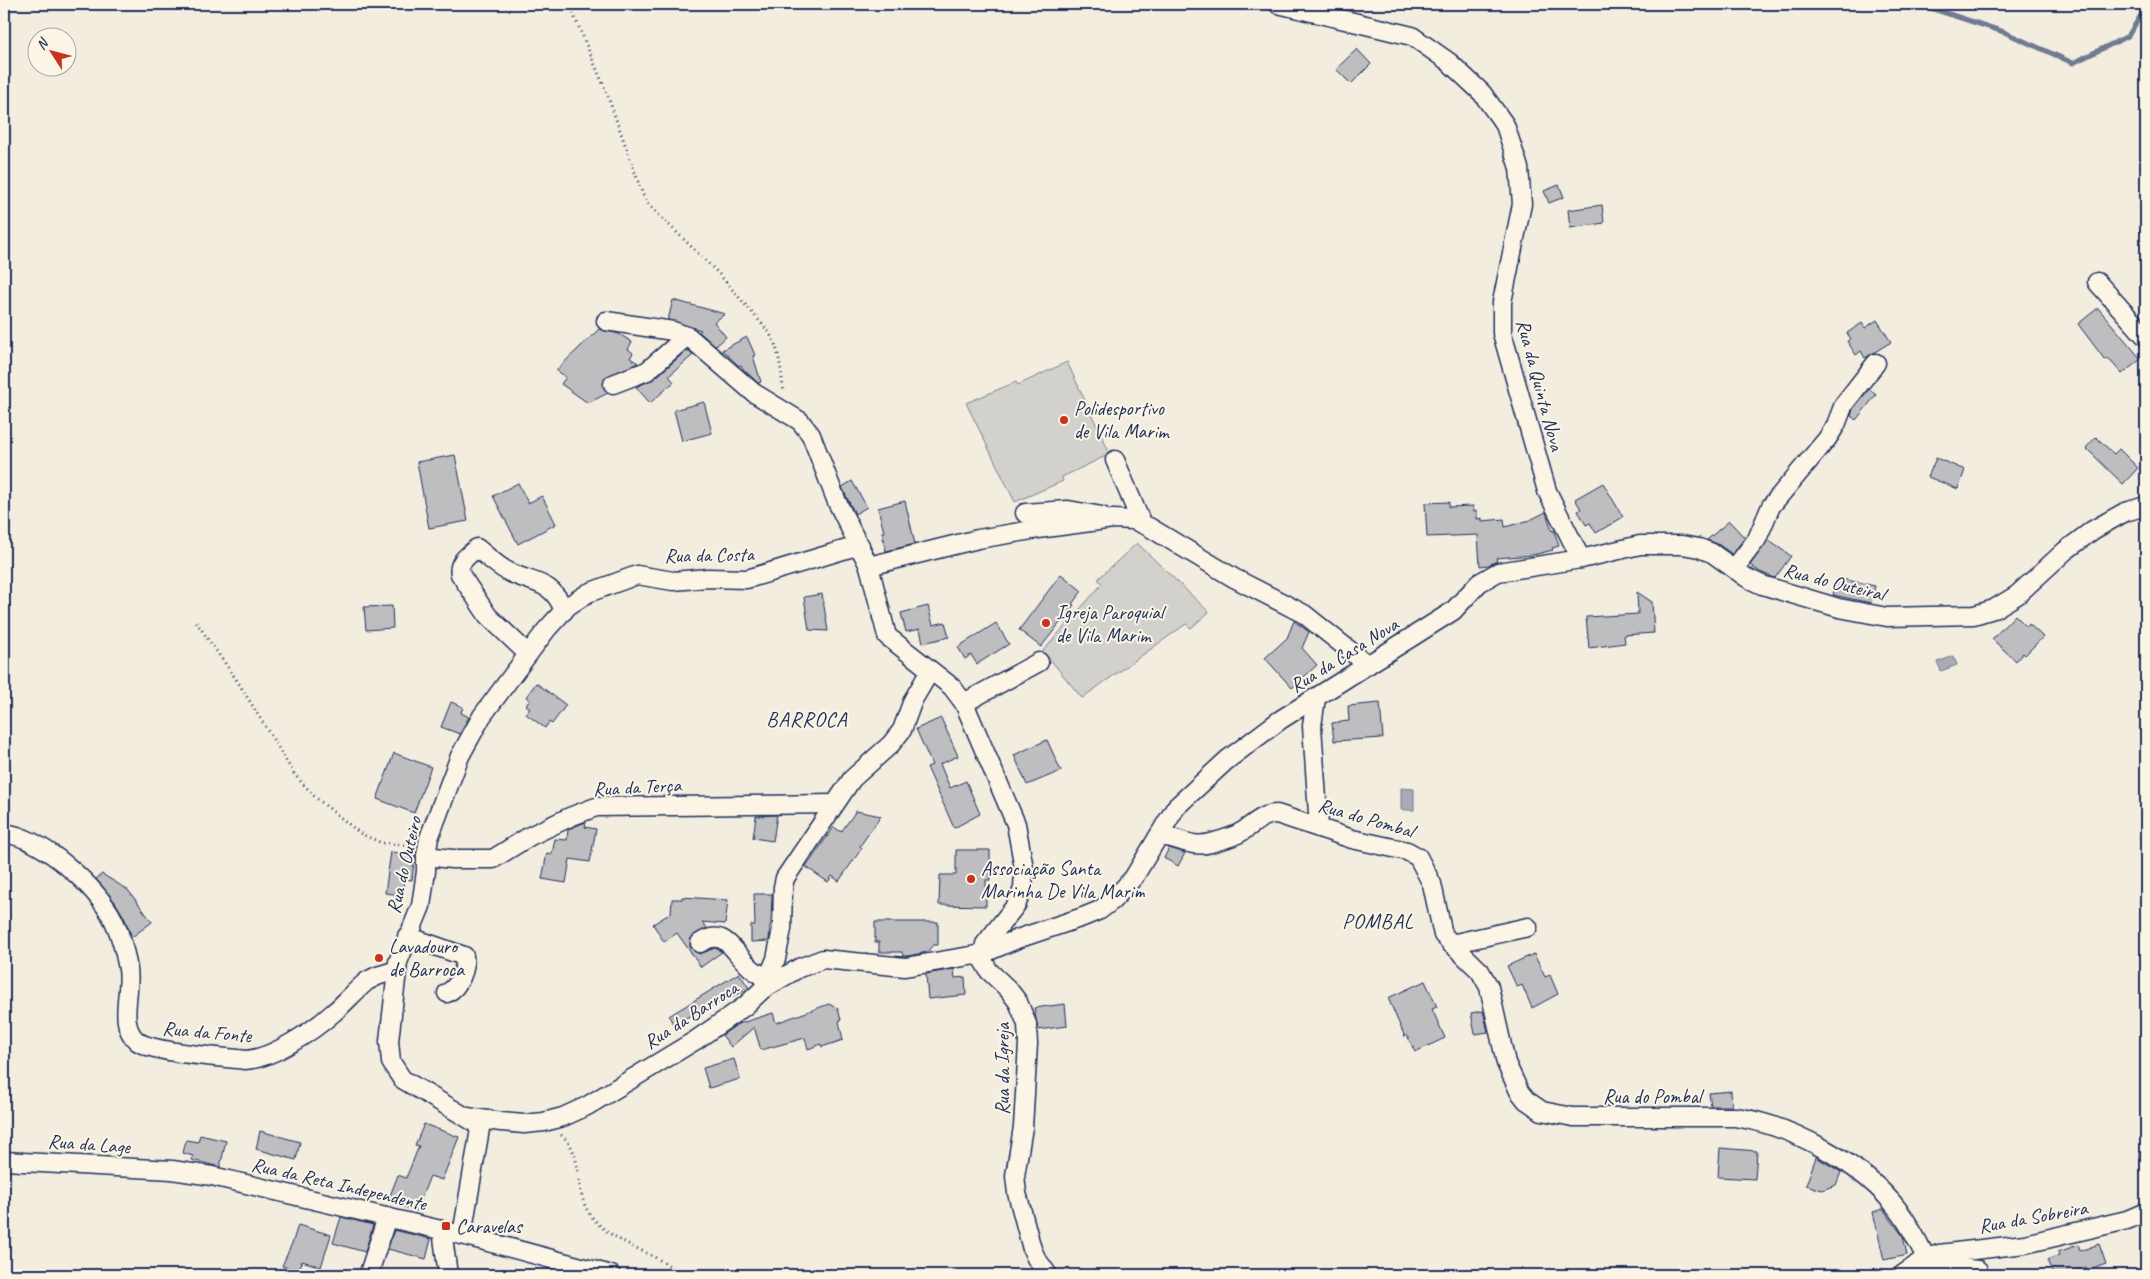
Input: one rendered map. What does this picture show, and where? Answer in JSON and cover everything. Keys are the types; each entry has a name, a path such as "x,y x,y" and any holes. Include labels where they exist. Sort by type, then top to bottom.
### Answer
{"street":[{"name":"Rua da Quinta Nova","path":"1278,4 1412,36 1449,62 1482,93 1505,125 1516,155 1522,192 1521,217 1502,302 1502,332 1547,491 1581,559"},
{"path":"2097,282 2146,336"},
{"path":"606,321 673,331 687,336 697,342 754,393 800,421 811,435 837,502 869,566 888,636 952,688 964,704 1016,824 1024,868 1024,883 1019,900 988,940 982,954"},
{"path":"613,384 647,371 687,336"},
{"path":"1734,569 1757,539 1771,506 1831,432 1844,404 1876,363"},
{"path":"1116,460 1141,522"},
{"name":"Rua do Outeiral","path":"1581,559 1640,546 1682,545 1712,553 1754,582 1821,604 1887,617 1974,614 1994,609 2017,595 2065,551 2093,530 2125,512 2146,506"},
{"path":"1025,513 1078,511 1113,519 1141,522 1241,582 1304,614 1368,665"},
{"path":"869,566 978,539 1113,519"},
{"name":"Rua da Costa","path":"564,610 588,593 637,575 673,581 708,578 747,580 860,545"},
{"path":"527,653 491,620 481,608 460,574 459,568 462,562 477,548 505,570 548,587 557,596 564,610"},
{"name":"Rua da Casa Nova","path":"1158,837 1176,807 1205,780 1259,736 1453,611 1464,601 1475,586 1488,576 1498,572 1581,559"},
{"name":"Rua do Outeiro","path":"462,1235 480,1133 478,1125 408,1084 395,1070 390,1055 389,1041 397,970 400,955 423,900 426,852 432,828 463,748 482,716 527,653 543,632 564,610"},
{"path":"964,704 1039,662"},
{"name":"Rua da Barroca","path":"462,1115 513,1124 540,1123 563,1117 587,1106 696,1040 745,1006 766,984 778,951 782,929 783,882 834,804 858,774 891,744 902,730 914,700 930,671"},
{"path":"1316,698 1312,726 1319,828"},
{"name":"Rua da Terça","path":"426,852 493,860 530,836 576,814 596,807 834,804"},
{"name":"Rua do Pombal","path":"1158,837 1170,837 1192,845 1204,844 1231,837 1242,832 1264,816 1273,814 1282,815 1352,839 1407,851 1418,857 1431,879 1441,930 1451,944 1486,979 1493,998 1506,1063 1519,1091 1533,1106 1542,1111 1573,1117 1735,1117 1785,1131 1835,1156 1878,1188 1899,1210 1921,1261"},
{"name":"Rua da Fonte","path":"4,834 20,836 56,859 82,881 108,911 122,940 128,967 127,1027 134,1038 148,1047 246,1060 260,1058 320,1024 368,981 376,976 397,970"},
{"path":"700,942 712,936 720,937 728,943 766,984 823,959 905,967 982,954 1044,929 1083,917 1106,906 1134,877 1158,837"},
{"path":"1451,944 1528,927"},
{"path":"408,936 464,956 458,984 455,989 447,993"},
{"name":"Rua da Igreja","path":"982,954 985,967 1008,989 1018,1002 1027,1024 1023,1127 1015,1168 1015,1185 1032,1248 1036,1258 1048,1275"},
{"name":"Rua da Lage","path":"4,1161 172,1170"},
{"name":"Rua da Reta Independente","path":"172,1170 254,1185 462,1235 611,1275"},
{"name":"Rua da Sobreira","path":"1921,1261 1950,1252 2025,1244 2127,1220 2146,1212"},
{"path":"370,1270 387,1217"},
{"path":"2112,1233 2146,1220"},
{"path":"442,1230 448,1275"},
{"path":"1902,1275 1921,1261 1978,1270"}],"path":[{"path":"569,4 606,92 643,196 656,212 720,274 771,336 780,357 784,391 800,421"},
{"path":"196,622 232,672 295,775 315,797 370,839 426,852"},
{"path":"540,1123 569,1141 573,1149 584,1202 588,1212 598,1223 618,1238 654,1255 681,1275"}],"shaded area":[{"path":"1067,362 1110,454 1062,477 1063,481 1015,502 966,403 1016,382 1018,385"},
{"path":"1137,543 1209,612 1191,628 1186,624 1082,698 1043,651 1102,584 1098,579"},
{"path":"1954,656 1957,665 1941,671 1937,662"},
{"path":"1401,788 1414,789 1414,810 1401,810"}],"building":[{"path":"1357,49 1371,64 1351,84 1336,69"},
{"path":"1559,185 1564,197 1549,203 1544,191"},
{"path":"1602,205 1604,223 1570,228 1568,210"},
{"path":"673,300 725,314 714,322 726,337 716,346 699,332 701,330 668,320"},
{"path":"2098,308 2141,359 2122,374 2108,358 2105,360 2078,324"},
{"path":"1877,320 1891,342 1865,358 1861,351 1856,355 1847,341 1851,339 1847,333 1862,323 1865,328"},
{"path":"599,329 619,334 632,342 628,349 633,353 630,358 638,363 605,377 603,387 608,393 588,403 561,384 566,377 556,370"},
{"path":"747,337 755,355 753,356 761,382 758,383 741,365 739,366 722,350"},
{"path":"687,350 693,355 669,376 674,382 650,403 636,387 654,379"},
{"path":"1869,389 1876,395 1856,420 1851,416 1853,409"},
{"path":"704,402 712,433 682,441 674,410"},
{"path":"2096,437 2114,454 2119,449 2138,468 2123,484 2086,448"},
{"path":"455,455 468,521 429,528 417,462"},
{"path":"1936,458 1965,470 1958,489 1928,477"},
{"path":"852,481 867,507 855,514 842,487"},
{"path":"518,483 528,503 542,496 556,524 518,544 493,496"},
{"path":"1603,483 1623,517 1596,533 1590,523 1586,525 1578,511 1581,509 1575,499"},
{"path":"905,501 915,544 886,551 882,532 884,532 878,508"},
{"path":"1449,502 1449,507 1473,506 1473,511 1477,511 1477,519 1482,518 1482,521 1504,519 1505,527 1530,520 1546,512 1559,546 1552,548 1553,550 1533,555 1496,558 1497,561 1480,566 1478,535 1427,537 1425,503"},
{"path":"1729,521 1745,538 1732,554 1718,544 1707,540"},
{"path":"1768,540 1791,556 1775,578 1760,572 1750,565"},
{"path":"1061,574 1082,591 1072,604 1074,605 1041,647 1019,630"},
{"path":"1837,578 1875,586 1871,603 1833,595"},
{"path":"1637,592 1652,602 1654,633 1624,635 1625,643 1589,648 1586,617 1638,614"},
{"path":"822,594 828,631 809,630 804,597"},
{"path":"392,606 393,628 366,630 364,607"},
{"path":"928,606 933,625 945,622 949,637 923,643 920,629 906,632 901,613"},
{"path":"2015,615 2027,627 2029,624 2043,637 2016,661 1992,639"},
{"path":"1294,621 1309,632 1302,648 1317,665 1292,688 1265,658 1287,638"},
{"path":"996,623 1009,644 977,664 971,655 965,659 958,647"},
{"path":"536,683 566,705 552,724 549,722 545,728 526,714 530,708 526,705 530,700 526,697"},
{"path":"451,702 463,707 461,713 469,717 460,734 441,727"},
{"path":"1380,703 1383,738 1334,741 1332,723 1349,721 1348,706"},
{"path":"941,718 958,756 940,764 950,788 966,781 980,814 954,828 927,767 932,765 916,729"},
{"path":"1047,740 1061,771 1027,785 1014,755"},
{"path":"394,753 431,767 414,813 377,799"},
{"path":"856,811 881,816 839,881 832,876 828,882 806,867 834,827 841,832"},
{"path":"777,815 773,841 753,838 756,816"},
{"path":"586,822 585,827 596,829 590,862 570,859 566,883 542,879 547,853 552,854 555,839 567,840 568,829"},
{"path":"1169,848 1185,853 1178,866 1164,858"},
{"path":"956,850 990,850 990,880 986,880 986,906 939,905 940,875 956,875"},
{"path":"391,852 415,855 412,880 404,879 402,895 385,893"},
{"path":"102,874 128,890 152,922 132,937 124,917 115,902 96,879"},
{"path":"754,894 772,894 769,941 751,942 751,925 755,925"},
{"path":"682,897 728,900 725,924 702,922 707,928 691,938 690,947 695,952 700,954 715,948 722,952 701,967 677,933 664,942 653,924 671,913 672,899 682,899"},
{"path":"875,922 938,922 938,945 933,945 927,952 908,956 903,956 902,952 879,952 879,942 875,942"},
{"path":"1534,954 1545,977 1550,975 1558,994 1532,1008 1522,985 1517,987 1507,966"},
{"path":"954,969 955,978 965,977 966,995 928,999 926,974"},
{"path":"739,973 749,988 673,1024 669,1016"},
{"path":"1425,981 1437,1007 1432,1009 1445,1038 1415,1052 1407,1035 1405,1037 1388,998"},
{"path":"829,1004 838,1009 843,1040 822,1047 821,1044 808,1049 805,1038 761,1050 754,1027 731,1047 722,1035 738,1024 773,1013 776,1023"},
{"path":"1065,1004 1067,1026 1038,1030 1034,1008"},
{"path":"1483,1011 1488,1032 1475,1034 1471,1013"},
{"path":"734,1059 740,1079 709,1088 703,1068"},
{"path":"1731,1091 1732,1106 1711,1106 1709,1093"},
{"path":"424,1124 459,1137 442,1180 430,1176 416,1211 388,1201 398,1175 406,1178 419,1146 415,1145"},
{"path":"260,1131 300,1142 296,1160 256,1149"},
{"path":"200,1135 226,1141 220,1167 192,1160 193,1156 183,1153 186,1140 198,1142"},
{"path":"1720,1148 1757,1151 1755,1179 1718,1177"},
{"path":"1816,1157 1841,1172 1836,1185 1822,1190 1806,1185"},
{"path":"1883,1209 1903,1236 1907,1255 1884,1260 1873,1212"},
{"path":"341,1217 373,1225 365,1252 333,1243"},
{"path":"298,1225 331,1235 321,1267 302,1261 299,1271 282,1266"},
{"path":"394,1230 431,1239 426,1259 388,1249"},
{"path":"2099,1244 2106,1264 2087,1271 2086,1267 2064,1275 2053,1275 2047,1260 2059,1255 2058,1252 2078,1245 2080,1251"}],"waterway":[{"path":"1918,4 2004,32 2073,63 2128,36 2146,7"}],"place":[{"name":"Polidesportivo de Vila Marim","path":"1064,420"},
{"name":"Igreja Paroquial de Vila Marim","path":"1046,623"},
{"name":"Associação Santa Marinha De Vila Marim","path":"971,879"},
{"name":"Lavadouro de Barroca","path":"379,958"},
{"name":"Caravelas","path":"446,1226"}],"district":[{"name":"BARROCA","path":"807,719"},
{"name":"POMBAL","path":"1378,921"}]}
